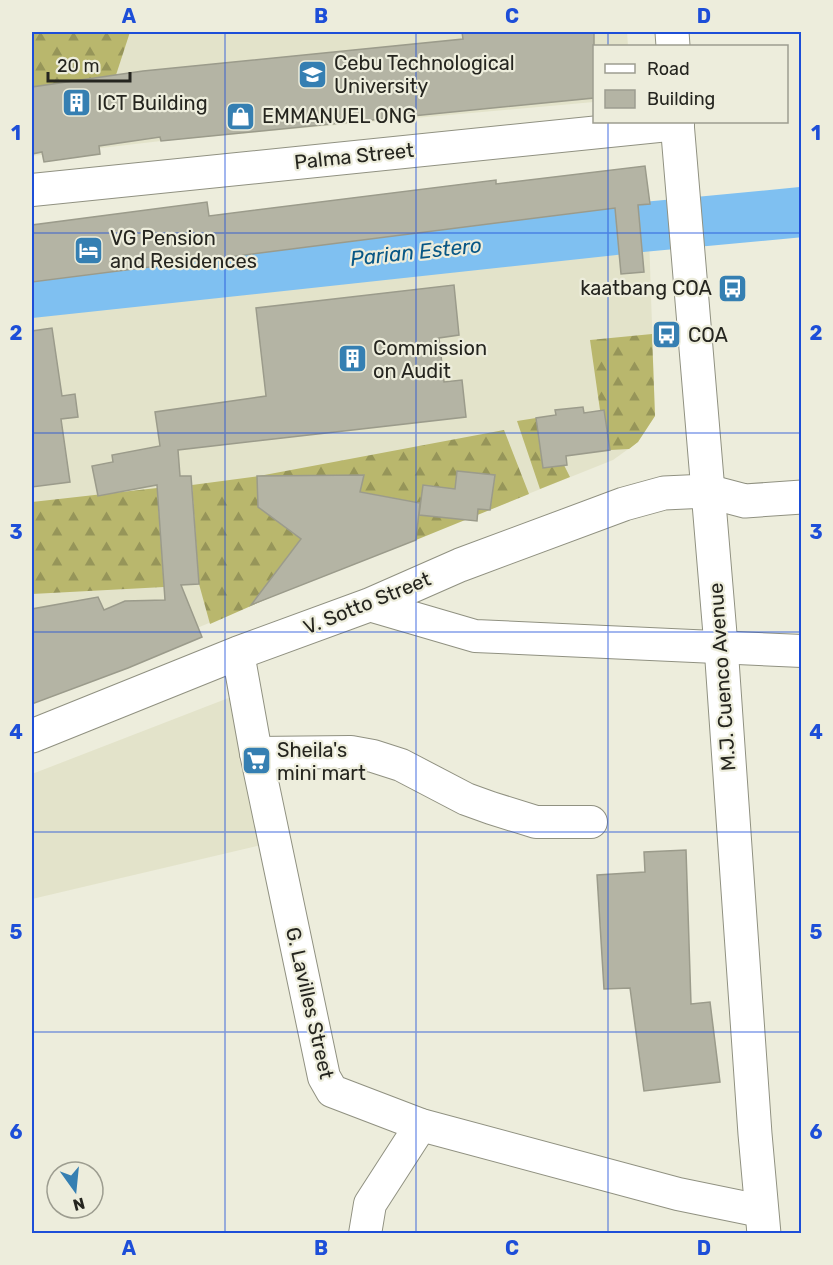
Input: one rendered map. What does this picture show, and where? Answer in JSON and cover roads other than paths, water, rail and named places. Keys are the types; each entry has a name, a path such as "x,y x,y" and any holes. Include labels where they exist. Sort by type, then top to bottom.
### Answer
{"main road":[{"name":"M.J. Cuenco Avenue","path":"677,123 721,646 762,1222"},
{"name":"V. Sotto Street","path":"32,736 238,653 369,605 460,565 624,504 664,493 707,491 745,501 801,497"}],"street":[{"name":"Palma Street","path":"32,190 677,123"},
{"path":"369,605 475,636 801,651"},
{"name":"G. Lavilles Street","path":"238,653 256,753 324,1077 332,1091 421,1125 678,1194 762,1222"},
{"path":"256,753 351,752 373,756 400,765 466,799 536,822 591,822"},
{"path":"364,1233 369,1204 421,1125"}],"waterway":[{"name":"Parian Estero","path":"32,293 802,212"}],"place":[{"name":"Cebu Technological University","path":"313,74"},
{"name":"ICT Building","path":"76,103"},
{"name":"EMMANUEL ONG","path":"241,116"},
{"name":"VG Pension and Residences","path":"89,250"},
{"name":"kaatbang COA","path":"733,288"},
{"name":"COA","path":"667,335"},
{"name":"Commission on Audit","path":"352,359"},
{"name":"Sheila's mini mart","path":"256,761"}]}
